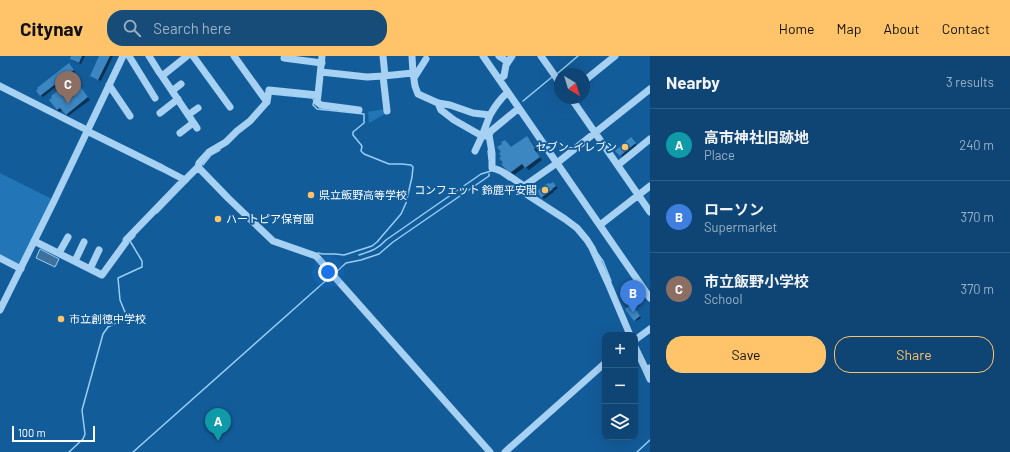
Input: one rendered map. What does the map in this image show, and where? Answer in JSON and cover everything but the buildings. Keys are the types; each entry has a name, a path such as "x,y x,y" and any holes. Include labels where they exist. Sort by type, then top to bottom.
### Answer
{"street":[{"path":"0,310 123,56"},
{"path":"129,56 154,98"},
{"path":"149,56 158,72 195,126 180,133"},
{"path":"162,76 187,56"},
{"path":"193,56 230,107"},
{"path":"234,56 267,102"},
{"path":"383,56 387,111"},
{"path":"412,56 415,86 418,94 473,113 490,115"},
{"path":"483,56 650,298"},
{"path":"499,56 510,59 506,65 504,76 499,79"},
{"path":"542,56 554,74"},
{"path":"590,76 615,56"},
{"path":"284,58 322,59 318,102 322,105 359,110"},
{"path":"321,72 367,77 414,75 426,60"},
{"path":"172,91 181,84"},
{"path":"109,85 130,116"},
{"path":"522,188 557,163 650,89"},
{"path":"1,90 87,130 184,179"},
{"path":"34,241 102,275 126,240 184,179 185,180 198,167 199,163 209,152 226,142 250,121 267,102 269,90 318,95"},
{"path":"508,92 502,97 490,115 486,136 492,153 492,168 502,172 577,228 592,248 629,332"},
{"path":"160,113 178,100"},
{"path":"438,102 441,110 454,120 486,136"},
{"path":"575,104 650,212"},
{"path":"188,115 198,108"},
{"path":"475,150 491,131 519,108"},
{"path":"618,165 650,139"},
{"path":"198,167 273,241 316,256 490,452"},
{"path":"600,225 650,186"},
{"path":"59,253 68,237"},
{"path":"74,261 84,242"},
{"path":"90,269 99,250"},
{"path":"0,258 21,269"},
{"path":"638,338 650,329"},
{"path":"638,352 648,370 650,379"},
{"path":"505,452 602,366"}],"shaded area":[{"path":"384,109 385,114 369,123 368,112"},
{"path":"0,173 52,199 19,266 0,256"},
{"path":"40,249 59,259 55,267 36,258"}],"waterway":[{"path":"564,68 578,56"},
{"path":"523,101 552,77"},
{"path":"271,94 312,98 314,100 313,105 317,109 364,114 364,123 353,132 353,135 362,146 361,151 364,154 389,164 411,165 413,167 406,203 401,214 377,242 372,246 344,255 318,253"},
{"path":"203,165 211,155 220,150"},
{"path":"488,151 489,159"},
{"path":"359,255 377,248 386,240 481,174 491,171"},
{"path":"335,273 346,263 379,254 393,242 489,176 489,174"},
{"path":"502,175 509,180"},
{"path":"157,213 188,181"},
{"path":"69,452 83,439 85,434 82,410 103,334 108,327 127,317 120,300 118,278 142,267 142,261 130,241 135,236"},
{"path":"598,254 603,261 611,281"},
{"path":"133,452 331,276"},
{"path":"637,452 650,440"}],"place":[{"name":"市立飯野小学校","path":"68,104"},
{"name":"セブン-イレブン","path":"625,147"},
{"name":"コンフェット 鈴鹿平安閣","path":"545,190"},
{"name":"県立飯野高等学校","path":"311,195"},
{"name":"ハートピア保育園","path":"218,219"},
{"name":"ローソン","path":"633,313"},
{"name":"市立創徳中学校","path":"61,319"},
{"name":"高市神社旧跡地","path":"218,441"}]}
